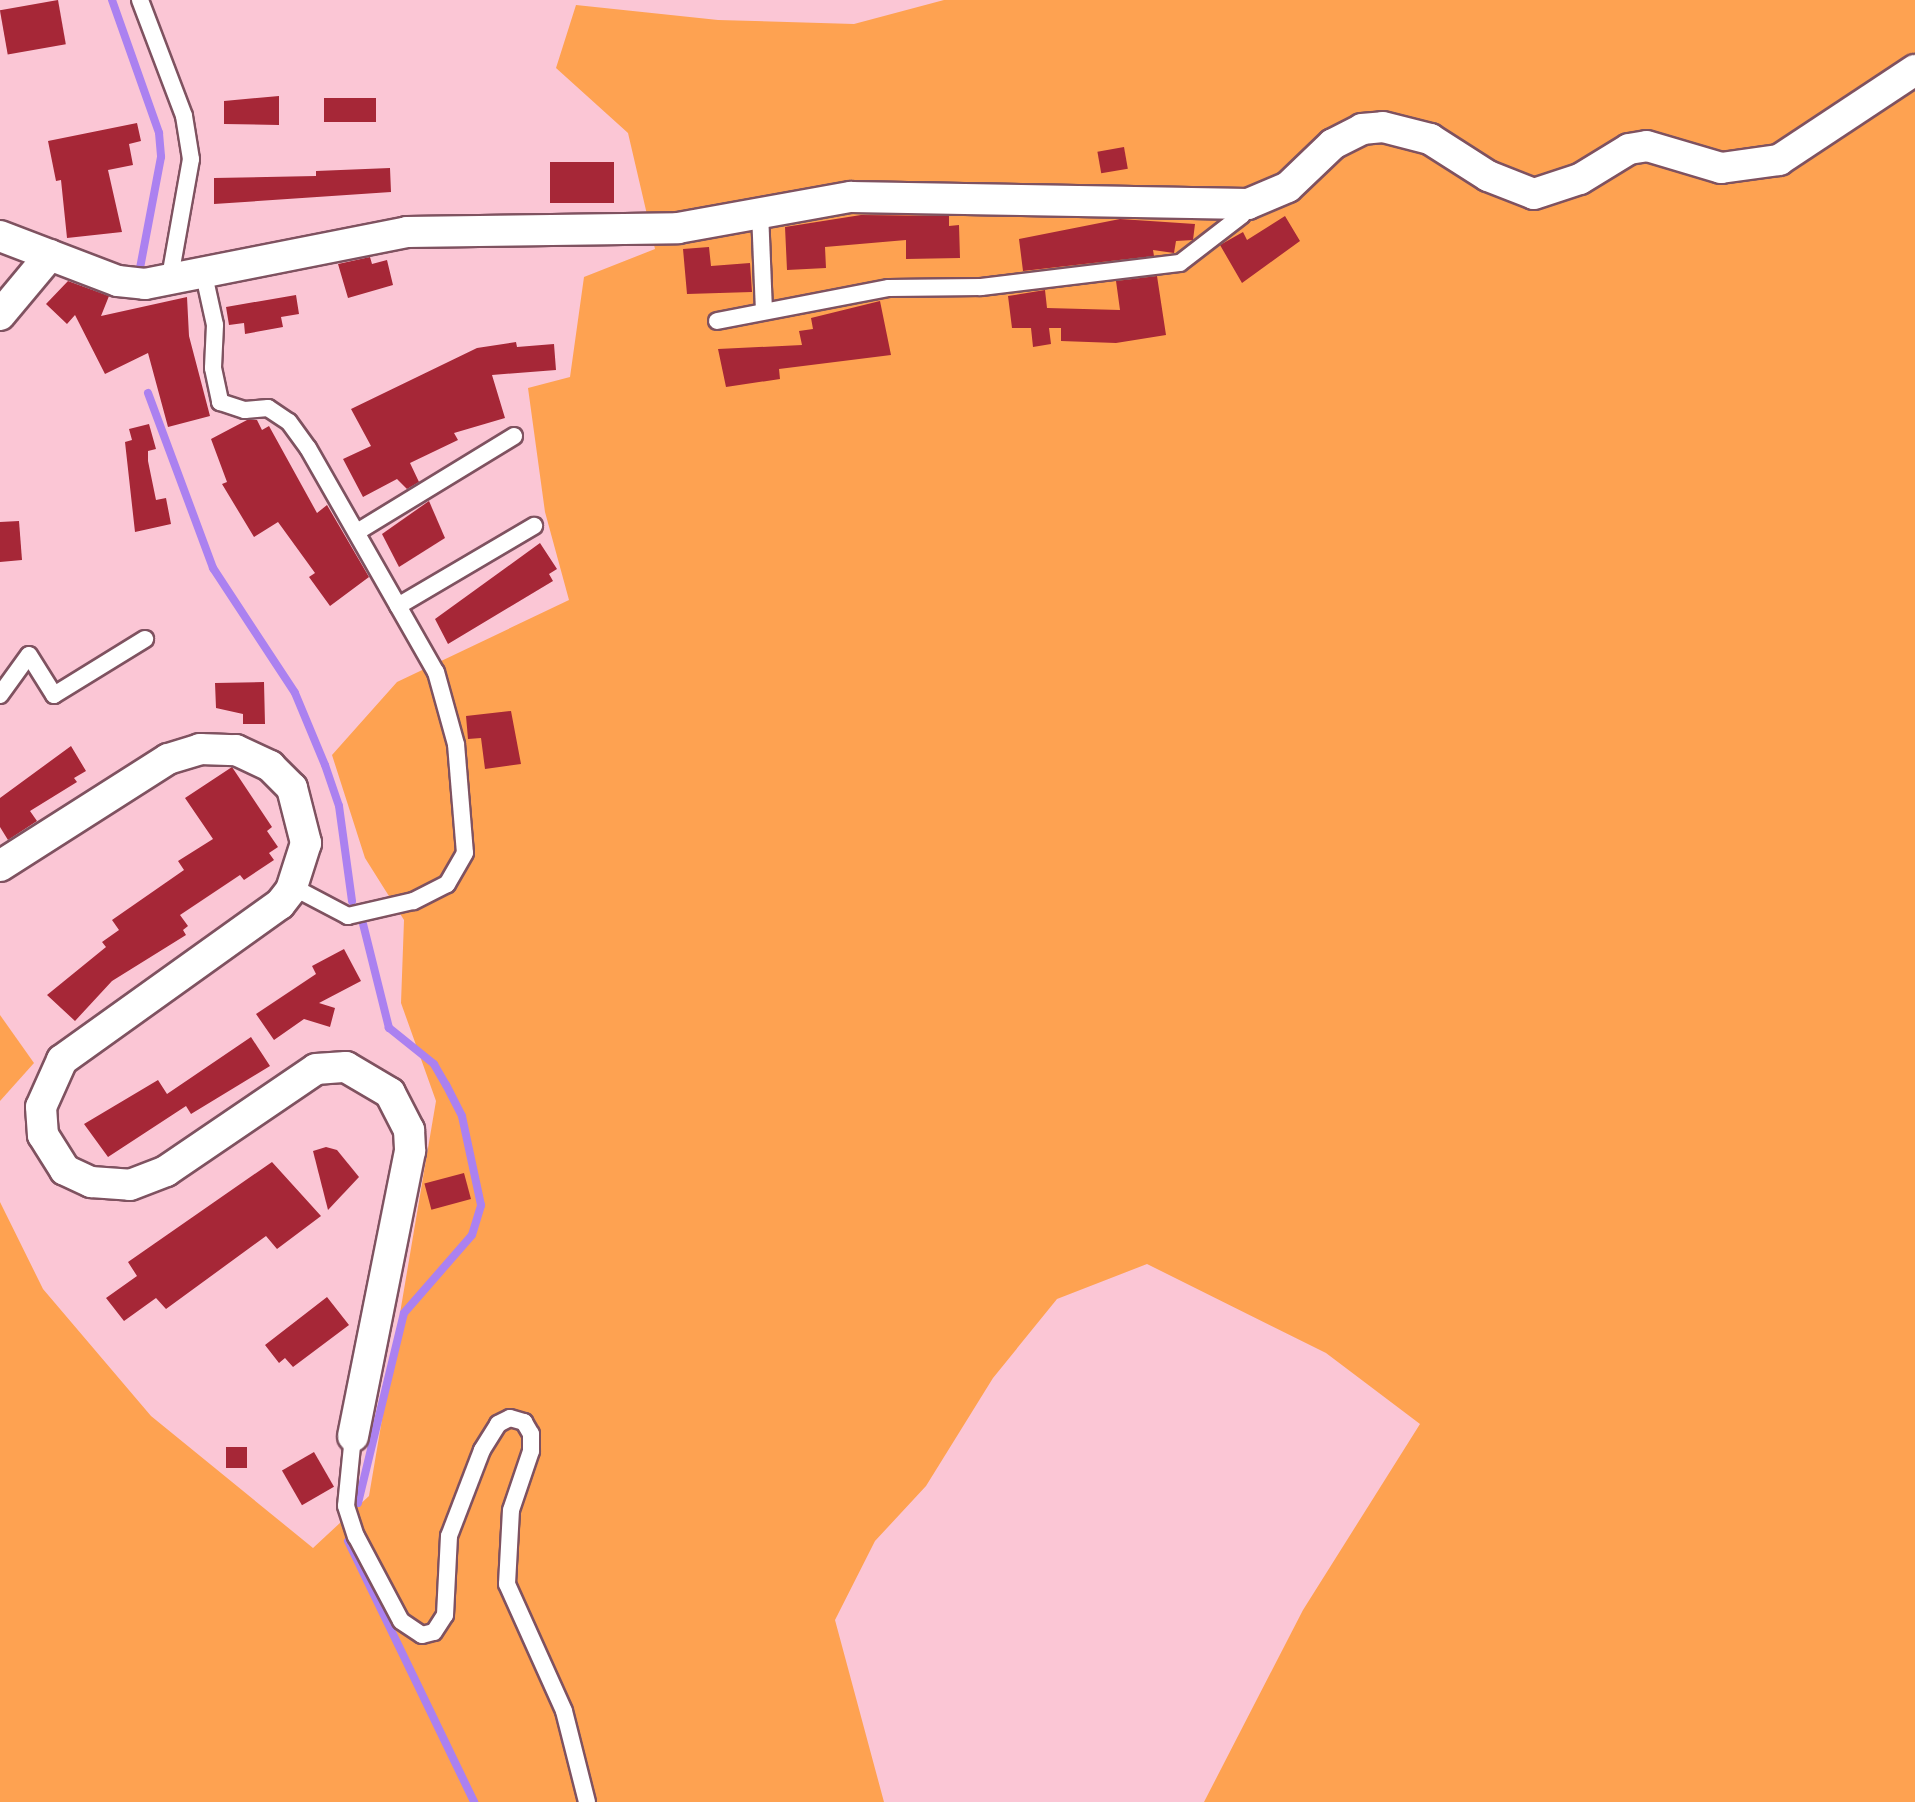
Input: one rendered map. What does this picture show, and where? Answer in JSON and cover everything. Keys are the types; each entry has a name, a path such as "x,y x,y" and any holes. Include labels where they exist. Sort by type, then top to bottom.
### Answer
{"street":[{"path":"0,236 118,281 169,282 407,232 678,228 851,197 930,194 1248,204 1288,187 1333,144 1362,129 1383,127 1430,139 1488,176 1534,194 1580,179 1629,149 1647,146 1721,168 1758,166 1803,147 1915,70"},
{"path":"0,315 50,255"},
{"path":"0,866 169,759 220,747 270,766 292,789 306,843 293,887 280,904 62,1060 41,1107 43,1135 65,1170 91,1182 130,1185 166,1171 316,1069 362,1072 390,1093 409,1130 410,1150 353,1436"}],"lane":[{"path":"141,0 184,116 191,159 169,282"},
{"path":"717,321 889,288 981,286 1180,264 1242,215 1248,204"},
{"path":"760,212 764,311"},
{"path":"204,275 215,325 213,368 220,402 245,411 268,408 289,422 357,532 447,695 463,795 465,853 436,892 360,914 331,909 293,887"},
{"path":"357,532 514,436"},
{"path":"398,606 534,526"},
{"path":"0,695 29,655 54,695 145,639"},
{"path":"353,1436 346,1506 356,1536 401,1621 422,1634 434,1632 445,1615 449,1536 482,1450 498,1423 510,1418 524,1422 531,1434 531,1451 511,1510 507,1584 564,1711 587,1802"}],"shaded area":[{"path":"944,0 1915,0 1915,1802 1204,1802 1303,1610 1420,1424 1326,1353 1147,1264 1057,1299 993,1378 926,1486 875,1541 835,1620 884,1802 0,1802 0,1202 43,1289 151,1416 313,1548 369,1496 436,1101 401,1003 404,920 365,858 332,755 397,682 569,600 545,512 528,388 570,377 584,277 655,249 628,133 556,68 576,5 718,20 854,24"},
{"path":"0,1015 34,1063 0,1101"}],"building":[{"path":"58,0 66,44 8,55 0,10"},
{"path":"279,96 279,125 224,124 224,101"},
{"path":"324,98 376,98 376,122 324,122"},
{"path":"137,123 141,141 129,144 133,165 108,170 122,232 67,238 61,180 56,181 48,141"},
{"path":"1124,147 1128,169 1101,173 1097,152"},
{"path":"550,162 614,162 614,203 550,203"},
{"path":"390,168 391,192 214,204 214,178 316,176 316,171"},
{"path":"861,215 949,216 949,226 959,225 960,258 906,259 906,240 825,247 826,268 787,270 785,227"},
{"path":"1285,216 1300,241 1242,283 1220,245 1243,232 1247,240"},
{"path":"1120,219 1195,224 1193,240 1176,241 1174,253 1153,250 1154,256 1023,271 1019,239"},
{"path":"709,247 711,266 750,263 752,292 687,294 683,249"},
{"path":"370,257 372,264 387,260 393,285 348,298 338,264"},
{"path":"1157,276 1166,335 1116,343 1061,341 1061,328 1049,328 1051,344 1033,347 1031,328 1012,328 1008,296 1045,290 1047,308 1120,310 1116,281"},
{"path":"68,281 109,296 101,316 187,297 189,336 210,416 168,427 148,353 105,374 75,315 67,324 46,304"},
{"path":"296,295 299,314 281,317 283,327 245,334 244,323 229,325 226,307"},
{"path":"880,301 891,355 779,369 780,379 726,387 718,349 802,345 799,331 813,329 811,318"},
{"path":"516,342 517,347 554,344 556,370 492,375 505,418 454,433 458,440 410,463 419,482 407,489 397,479 363,497 343,459 371,446 351,409 477,348"},
{"path":"247,420 257,420 262,430 269,426 317,513 327,505 369,577 330,606 309,577 315,573 278,522 254,537 222,484 227,482 211,439"},
{"path":"149,424 156,449 148,451 148,461 156,500 166,498 171,524 135,532 125,442 132,440 129,429"},
{"path":"429,501 445,538 399,567 382,534"},
{"path":"19,521 22,560 0,562 0,522"},
{"path":"540,543 557,569 549,574 553,581 448,644 435,619"},
{"path":"264,682 265,724 243,724 243,714 216,708 215,683"},
{"path":"511,711 521,764 485,769 481,738 468,739 466,716"},
{"path":"71,746 86,771 74,778 77,782 30,811 37,821 8,840 0,827 0,798"},
{"path":"232,767 272,827 267,831 278,847 269,853 274,860 244,880 240,875 180,915 188,926 183,930 186,935 112,981 75,1021 47,995 106,947 102,942 119,930 112,920 184,870 178,861 213,839 185,798"},
{"path":"344,949 361,981 319,1003 335,1008 330,1027 304,1019 274,1040 256,1014 316,974 312,966"},
{"path":"251,1037 270,1066 191,1114 186,1106 108,1157 84,1124 158,1080 167,1094"},
{"path":"326,1147 337,1150 359,1177 328,1210 313,1151"},
{"path":"272,1162 321,1216 277,1249 266,1236 166,1309 156,1298 124,1321 106,1298 137,1276 128,1262"},
{"path":"464,1173 471,1199 431,1210 424,1184"},
{"path":"327,1297 349,1325 293,1367 285,1358 279,1363 265,1345"},
{"path":"226,1447 247,1447 247,1468 226,1468"},
{"path":"314,1452 334,1487 302,1505 282,1470"}],"waterway":[{"path":"112,0 159,133 161,157 140,268"},
{"path":"148,393 213,568 295,693 325,765 339,806 352,901"},
{"path":"358,1503 404,1313 472,1235 481,1205 462,1116 434,1064 389,1028 363,924"},
{"path":"348,1541 474,1802"}]}
